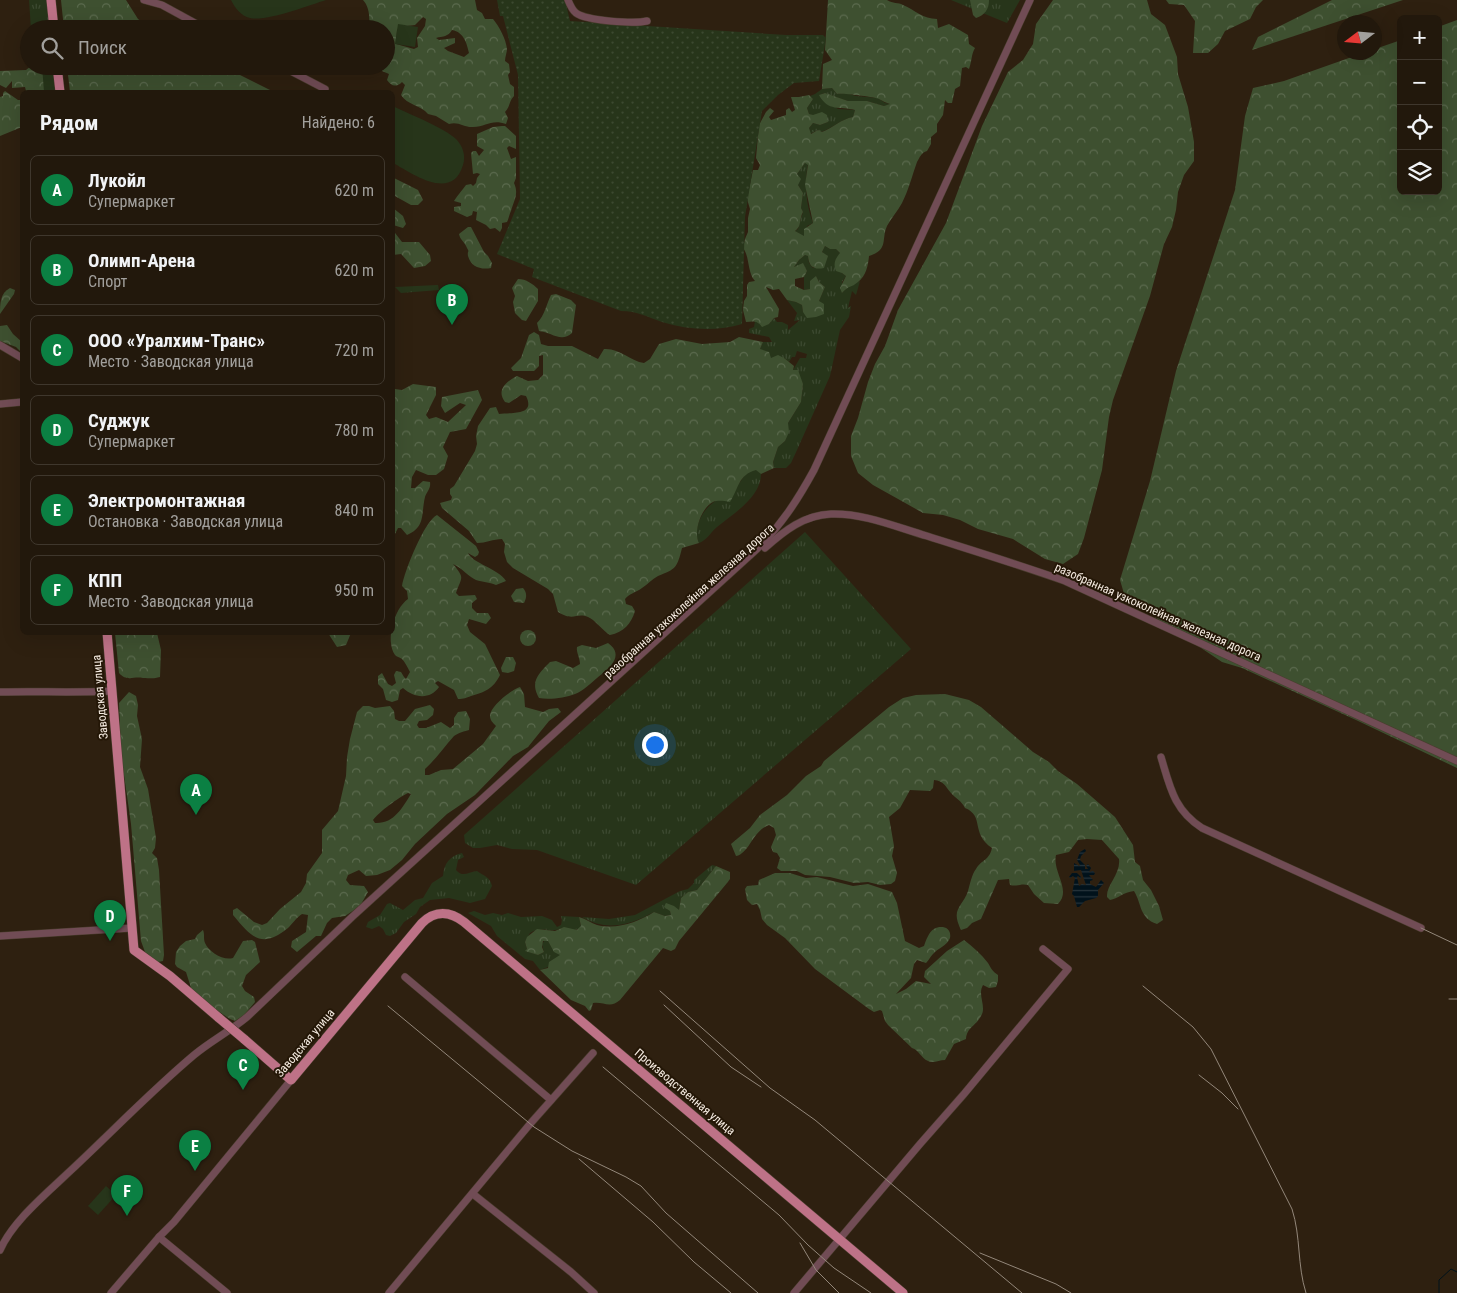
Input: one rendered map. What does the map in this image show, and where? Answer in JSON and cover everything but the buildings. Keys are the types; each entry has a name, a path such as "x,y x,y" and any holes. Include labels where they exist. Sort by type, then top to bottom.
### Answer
{"main road":[{"path":"51,0 53,20"},
{"path":"58,75 60,90"},
{"name":"Заводская улица","path":"107,635 134,950 170,976 291,1080 422,923 437,913 448,913"},
{"name":"Производственная улица","path":"448,913 464,922 903,1293"}],"street":[{"path":"144,0 162,5 190,20"},
{"path":"568,0 572,10 582,16 640,23 647,21"},
{"path":"0,1250 18,1222 151,1095 196,1054 247,1017 345,923 757,549 774,531 792,508 814,470 1030,0"},
{"path":"298,75 325,89"},
{"path":"0,345 20,357"},
{"path":"0,404 20,402"},
{"name":"разобранная узкоколейная железная дорога","path":"358,917 781,533 799,522 830,514 867,517 1065,581 1457,761"},
{"path":"0,692 56,691 78,693 112,691"},
{"path":"1161,757 1176,802 1185,815 1202,828 1421,928"},
{"name":"разобранная узкоколейная железная дорога","path":"385,888 427,854"},
{"path":"0,936 132,928"},
{"path":"794,1293 1068,969 1043,949"},
{"path":"405,977 551,1100"},
{"path":"389,1293 551,1100 593,1053"},
{"name":"Заводская улица","path":"111,1293 174,1222 291,1080"},
{"path":"473,1194 571,1272 594,1293"},
{"path":"159,1237 227,1293"}],"green space":[{"path":"29,0 47,0 49,20 30,20"},
{"path":"61,0 126,0 139,20 63,20"},
{"path":"231,0 326,0 257,19 241,14"},
{"path":"363,0 475,0 477,10 482,13 485,19 493,19 502,33 506,45 505,61 509,64 510,72 508,75 510,84 514,87 514,96 505,112 508,118 506,124 496,122 473,127 455,123 449,124 436,116 428,114 404,98 401,95 405,85 402,82 394,86 387,80 389,75 395,75 395,20 369,20 367,5","holes":["423,17 426,19 425,26 417,38 418,47 414,49 396,44 399,27 415,25","452,30 456,31 466,42 469,53 464,57 444,48 455,43 455,38 439,40 436,38 447,35"]},
{"path":"497,0 565,0 570,21 786,35 823,35 826,38 819,81 794,83 778,95 762,111 745,217 742,324 712,329 682,327 637,313 621,311 532,277 534,269 497,254 520,199 518,75"},
{"path":"828,0 887,0 901,4 923,16 937,19 938,28 949,24 968,35 969,44 975,48 969,69 966,67 962,68 960,86 955,89 952,103 948,103 945,100 943,115 937,124 937,132 931,137 931,144 927,151 922,154 917,162 909,188 887,226 882,247 875,254 869,256 865,274 861,280 842,293 840,288 846,276 836,271 835,266 836,259 840,253 836,249 830,249 825,246 822,252 828,256 824,268 820,269 813,267 808,256 805,255 794,267 803,263 807,271 804,277 795,279 795,286 804,290 810,289 810,281 816,276 825,287 819,301 824,304 824,314 807,318 803,312 802,305 787,300 779,289 773,290 766,287 779,309 778,317 762,327 756,322 746,322 743,310 744,301 747,296 747,285 749,282 755,281 743,248 748,232 750,209 747,199 753,170 758,170 760,165 756,158 759,125 766,112 770,108 774,111 769,117 771,120 786,115 786,110 789,108 792,112 795,110 791,97 809,95 813,99 807,108 809,114 813,115 822,112 827,115 828,122 820,125 813,123 809,128 811,134 818,130 822,132 853,117 855,110 830,106 819,95 825,93 848,101 867,101 884,106 890,104 871,97 837,94 832,88 822,89 823,64 832,60 825,50","holes":["805,163 808,165 805,185 813,223 804,229 804,236 795,231 799,227 803,212 801,208 803,193 798,185 801,179 797,174"]},
{"path":"951,0 1020,0 1007,23"},
{"path":"970,0 989,0 986,11 976,18 973,15"},
{"path":"1053,0 1147,0 1151,14 1165,25 1177,57 1178,74 1188,107 1194,142 1194,161 1184,175 1178,192 1172,227 1164,244 1150,296 1113,400 1102,470 1084,538 1078,554 1063,564 1045,559 1013,539 978,529 960,520 943,515 923,513 873,485 858,473 851,456 851,436 868,382 885,346 898,310 946,223 982,126 1008,72 1023,60 1033,44 1036,24"},
{"path":"1166,0 1263,0 1256,7 1250,19 1225,31 1218,44 1208,53 1193,53 1195,21 1184,5 1169,4"},
{"path":"1332,0 1403,0 1358,15 1337,15 1337,22 1252,50 1258,37"},
{"path":"1457,20 1457,768 1242,668 1222,662 1125,597 1120,580 1150,481 1176,371 1235,190 1245,116 1253,88 1284,81 1343,60 1382,60 1382,47 1397,41 1397,195 1442,195 1442,26"},
{"path":"398,24 418,27 415,47 395,44"},
{"path":"20,70 20,75 43,75 44,90 26,90 25,87 12,88 12,81 6,88 0,85 0,71"},
{"path":"30,75 54,75 55,90 31,90"},
{"path":"68,75 240,75 270,90 70,90"},
{"path":"832,88 837,94 846,93 878,98 885,103 891,104 884,106 867,101 848,101 824,93 820,95 838,109 855,110 853,117 821,132 818,130 810,134 809,128 813,123 820,125 828,122 809,114 807,108 813,99 810,96 822,89"},
{"path":"5,91 20,100 20,128 0,136 0,97 3,96"},
{"path":"395,107 451,135 457,140 464,155 463,165 458,176 450,182 441,184 431,182 395,164"},
{"path":"505,126 516,136 516,149 509,146 507,148 511,159 516,157 516,178 514,183 516,194 508,221 502,223 500,232 495,228 490,229 476,220 477,212 473,211 472,215 467,217 454,211 454,207 461,206 461,203 454,201 466,185 471,184 473,186 476,183 480,174 473,174 471,153 476,151 479,156 484,150 477,146 477,134 493,127"},
{"path":"805,163 808,164 806,194 813,223 807,226 804,237 795,231 798,229 803,212 801,208 803,193 798,185 797,174"},
{"path":"395,178 418,190 423,200 418,205 411,205 395,196"},
{"path":"395,210 403,216 406,224 403,228 395,226"},
{"path":"468,227 471,227 492,263 491,268 477,267 469,260 468,251 459,234"},
{"path":"395,233 402,242 419,242 430,255 431,261 425,266 414,268 401,254 395,255"},
{"path":"825,246 830,249 836,249 840,253 842,273 846,276 842,282 842,293 847,287 860,281 856,295 852,291 848,308 851,306 849,317 840,330 830,376 797,450 791,463 786,468 774,468 773,462 778,447 785,441 788,423 801,402 803,384 793,370 800,358 806,358 807,354 797,351 795,357 792,357 789,362 784,358 770,358 760,349 763,342 772,342 769,337 749,333 749,329 754,327 755,321 769,324 774,318 777,322 788,325 788,330 800,320 794,321 797,313 787,300 802,305 803,312 819,301 825,287 816,276 810,289 804,290 804,277 807,271 803,264 794,267 805,255 808,256 809,263 813,268 824,267 827,256 822,252"},
{"path":"518,279 529,282 538,289 538,301 526,321 522,320 515,313 513,302 515,296 512,288"},
{"path":"438,285 439,290 401,293 395,287"},
{"path":"10,288 15,290 14,294 0,314 2,296"},
{"path":"556,294 571,300 576,305 572,333 564,337 539,331 537,323 544,313 551,295"},
{"path":"7,325 20,340 20,351 16,347 0,341 0,326"},
{"path":"534,332 539,335 541,344 548,346 572,346 598,359 604,349 610,349 644,363 650,359 659,344 676,339 702,344 730,342 739,337 763,342 760,349 769,352 771,358 778,355 794,366 793,370 798,370 803,384 801,402 788,423 789,432 785,441 778,447 773,462 774,468 761,474 756,470 750,472 742,479 730,502 713,502 705,509 699,521 697,538 699,543 682,548 675,567 656,577 625,599 626,604 632,606 635,611 629,624 615,634 610,635 588,617 571,617 558,612 553,594 548,589 513,568 507,562 504,552 505,544 502,539 477,543 469,531 442,508 440,503 451,500 450,489 454,486 475,451 478,426 490,408 496,407 499,414 521,412 528,407 526,396 521,395 509,403 505,402 502,398 502,390 509,381 517,376 528,381 538,380 543,375 543,355 539,356 539,366 534,371 513,371 511,368 521,358 529,335"},
{"path":"413,384 436,387 436,395 426,415 429,419 436,417 448,422 466,405 460,403 445,413 441,406 442,397 478,390 482,400 466,429 450,432 443,447 448,456 444,469 436,475 428,475 416,470 412,477 411,488 415,488 423,481 430,482 420,524 413,532 407,535 401,528 398,528 395,534 395,389 402,390"},
{"path":"756,469 761,474 760,482 751,497 738,511 699,543 697,532 702,515 717,500 736,486 745,474"},
{"path":"437,515 476,546 479,552 478,555 475,557 468,553 470,557 498,573 506,581 496,585 476,580 453,564 461,575 456,593 459,596 475,595 477,599 472,603 472,608 477,613 488,613 491,618 486,624 469,619 467,625 470,632 485,644 500,675 488,689 465,698 458,699 454,690 438,681 435,683 439,687 427,696 417,696 403,688 400,690 398,700 392,702 386,700 383,689 378,684 378,676 382,673 388,684 392,686 396,683 394,675 396,671 401,672 406,679 410,672 403,660 395,655 392,649 391,635 395,635 395,617 408,599 407,591 402,586 411,559 421,536 432,519"},
{"path":"805,532 911,649 636,885 537,850 512,849 497,845 473,848 465,843 464,835"},
{"path":"523,588 526,595 524,603 514,602 511,596 516,589"},
{"path":"528,630 534,632 536,638 534,644 528,646 522,644 520,638 522,632"},
{"path":"115,635 157,635 161,650 160,677 127,678 119,673"},
{"path":"329,635 350,635 346,645 337,647"},
{"path":"608,643 615,653 613,662 606,671 587,687 567,697 539,698 535,683 542,670 550,662 556,661 573,668 580,664 577,647 582,645 596,648"},
{"path":"506,657 513,657 516,663 514,671 508,673 502,672 501,668"},
{"path":"520,687 524,694 525,707 543,712 558,708 561,712 549,721 528,747 513,756 475,795 447,814 390,870 377,875 366,876 359,870 348,875 346,880 350,885 364,886 368,892 360,906 345,916 332,918 327,923 321,936 316,936 297,952 291,947 292,941 306,932 308,915 302,914 279,934 264,939 252,935 233,915 233,910 237,908 254,922 262,925 267,923 280,909 301,892 306,883 307,874 322,853 322,830 338,811 346,776 350,739 357,712 363,706 375,708 390,706 394,711 395,719 405,721 415,709 430,705 434,709 433,715 427,720 419,721 417,725 419,728 426,728 441,722 450,728 454,725 454,718 458,712 466,711 470,719 469,730 454,736 425,769 425,775 429,775 441,770 453,769 483,744 496,726 490,717 493,708","holes":["408,793 411,794 397,814 387,821 375,823 373,820 376,816 394,801"]},
{"path":"129,692 136,696 138,705 137,716 142,739 140,767 148,789 156,838 155,848 152,853 157,858 159,870 164,955 163,961 158,962 145,952 141,941 131,824 121,754 119,703"},
{"path":"945,694 969,700 981,707 1033,752 1077,784 1115,817 1133,845 1135,862 1140,866 1143,880 1151,890 1159,906 1163,920 1157,924 1147,918 1134,891 1110,900 1107,897 1109,888 1118,870 1119,859 1102,840 1087,839 1078,840 1069,852 1056,855 1063,893 1062,899 1058,904 1044,903 1028,885 1010,885 1009,879 998,880 981,919 961,930 957,917 958,908 966,896 972,876 978,866 987,858 992,848 981,837 977,820 971,811 965,808 944,784 934,780 933,788 930,791 910,790 900,808 889,817 894,846 892,856 897,873 895,881 891,884 854,883 830,877 805,875 797,871 781,871 777,868 780,858 777,853 773,852 771,847 776,835 774,828 769,825 759,832 745,851 736,856 731,844 750,828 760,815 787,795 806,776 821,766 824,761 889,707 903,698 916,695"},
{"path":"462,853 464,857 458,860 456,870 461,874 477,871 488,879 492,886 485,899 470,903 449,898 430,900 420,907 416,914 404,922 396,933 390,936 386,935 379,926 372,929 366,927 368,922 380,915 387,904 390,903 403,910 415,900 423,898 432,883 443,876 448,861"},
{"path":"712,865 716,866 697,890 688,892 681,898 679,911 670,910 671,915 665,916 654,912 618,925 591,922 582,917 609,919 635,915 680,891 688,889 694,883 694,880"},
{"path":"716,866 730,872 730,879 679,941 675,949 671,951 663,948 616,1003 593,1003 589,1011 585,1006 571,1000 540,970 548,968 549,962 560,955 554,952 548,941 543,941 542,947 544,952 538,955 525,951 527,949 525,942 527,937 537,929 555,931 564,927 577,930 581,926 579,917 597,925 620,926 634,922 654,912 665,916 671,915 670,911 664,907 666,903 679,910 681,898 688,892 697,890"},
{"path":"775,873 790,873 806,878 817,877 853,886 868,884 892,892 897,903 905,941 919,948 924,946 929,934 934,929 943,927 948,929 950,934 949,941 935,952 926,963 917,960 914,964 911,978 896,994 916,981 931,984 924,977 925,971 947,951 964,940 974,948 998,975 998,981 996,987 989,988 983,985 981,993 983,1012 968,1032 966,1039 954,1044 945,1060 930,1062 888,1025 882,1011 874,1012 869,1009 815,969 785,938 767,925 762,919 757,904 752,905 747,900 745,889 747,886 758,885 759,880"},
{"path":"474,911 485,915 508,913 521,917 542,916 552,920 557,927 561,925 561,916 579,917 581,926 580,929 574,930 562,928 558,930 538,930 530,933 525,942 526,951 538,955 544,952 542,944 545,940 561,955 548,967 540,970 533,961 525,959 497,936 491,926 468,913"},
{"path":"203,930 204,941 210,950 217,955 229,959 233,958 243,941 252,940 255,942 260,962 246,975 242,986 245,991 254,997 255,1002 244,1015 235,1021 209,1005 192,991 186,972 175,964 176,952 180,946 186,941 195,939"},
{"path":"106,1186 116,1195 98,1215 88,1206"}],"water":[{"path":"1085,849 1086,851 1080,860 1085,865 1085,869 1088,869 1086,866 1088,864 1091,868 1089,872 1093,871 1095,873 1094,875 1089,875 1093,880 1090,881 1090,884 1096,887 1101,880 1104,883 1098,890 1096,898 1085,901 1077,907 1072,894 1075,878 1073,876 1069,877 1072,873 1077,873 1081,877 1081,879 1077,877 1079,886 1082,884 1086,885 1081,870 1074,871 1074,863 1080,865 1077,860 1080,852"}],"waterway":[{"path":"1439,1293 1439,1280 1451,1269 1457,1272"}],"railway":[{"path":"1421,928 1457,945"},
{"path":"1143,986 1193,1027 1211,1049 1292,1209 1306,1293"},
{"path":"660,991 770,1088 815,1120 1022,1293"},
{"path":"1449,999 1457,999"},
{"path":"664,1005 731,1067 761,1087"},
{"path":"388,1006 534,1127 572,1151 641,1186 666,1213 758,1293"},
{"path":"603,1067 779,1215 834,1268 871,1293"},
{"path":"1199,1075 1222,1093 1238,1109"},
{"path":"579,1159 653,1222 694,1262 731,1293"},
{"path":"800,1243 816,1270 839,1293"},
{"path":"980,1253 1056,1284 1071,1293"}],"place":[{"name":"Олимп-Арена","path":"452,325"},
{"name":"Лукойл","path":"196,815"},
{"name":"Суджук","path":"110,941"},
{"name":"ООО «Уралхим-Транс»","path":"243,1090"},
{"name":"Электромонтажная","path":"195,1171"},
{"name":"КПП","path":"127,1216"}]}
